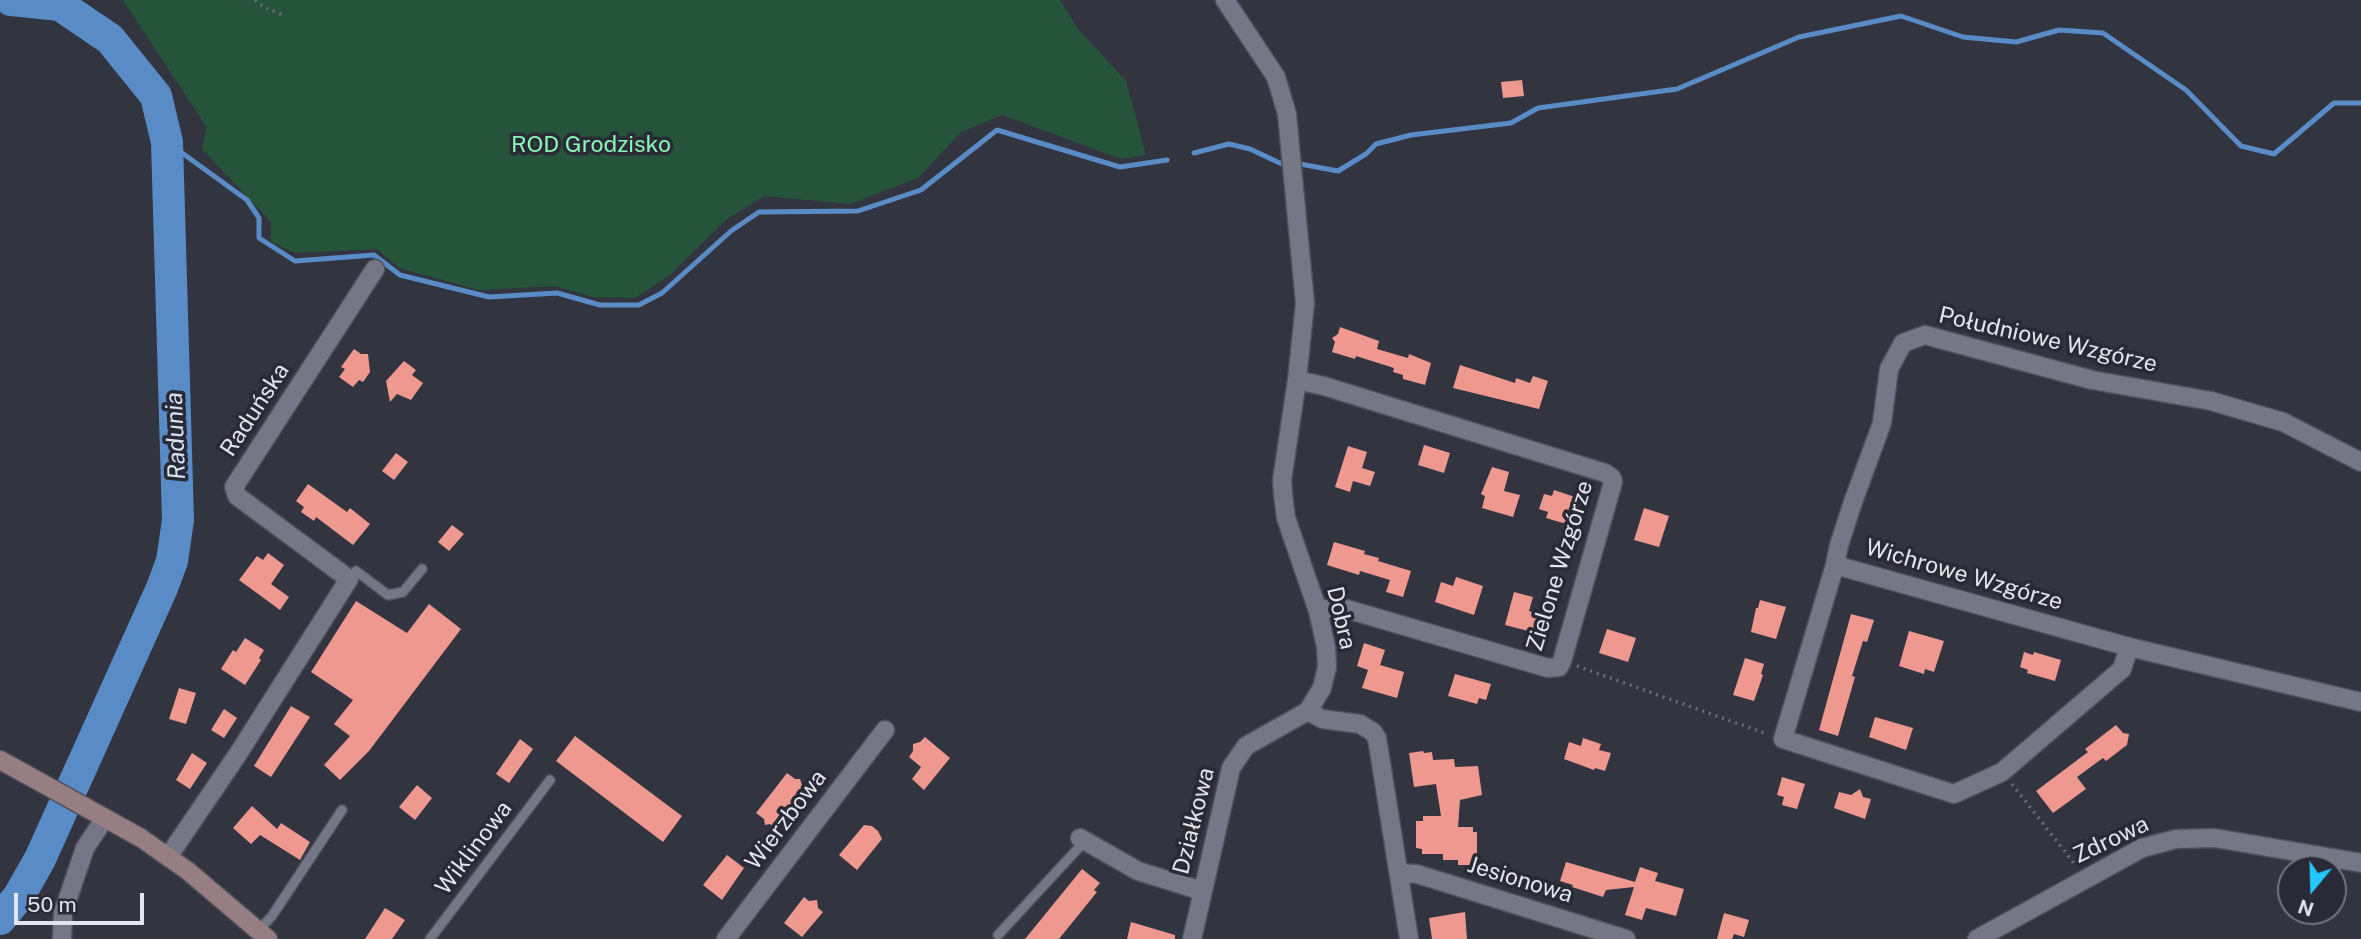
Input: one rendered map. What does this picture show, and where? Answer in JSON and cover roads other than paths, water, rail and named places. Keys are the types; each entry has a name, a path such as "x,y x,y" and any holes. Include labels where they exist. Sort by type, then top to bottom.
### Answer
{"street":[{"name":"Dobra","path":"1225,0 1276,77 1287,114 1305,303 1282,480 1283,494 1286,518 1318,611 1326,647 1327,667 1322,688 1308,711"},
{"name":"Raduńska","path":"349,579 237,496 234,487 375,269"},
{"name":"Południowe Wzgórze","path":"1835,565 1853,502 1882,423 1889,369 1903,343 1926,335 2092,380 2223,405 2283,422 2361,462"},
{"name":"Zielone Wzgórze","path":"1297,380 1610,475 1612,478 1612,487 1559,667 1548,668 1343,608 1318,611"},
{"name":"Wichrowe Wzgórze","path":"2129,647 2122,669 2002,772 1954,794 1783,739 1835,565 2129,647 2361,702"},
{"path":"168,857 238,754 349,579"},
{"path":"1308,711 1322,719 1360,724 1377,738 1409,939"},
{"name":"Działkowa","path":"1192,939 1227,782 1236,758 1246,746 1258,738 1308,711"},
{"name":"Wierzbowa","path":"726,939 885,730"},
{"path":"0,760 168,857 263,935"},
{"path":"62,939 64,913 99,815"},
{"name":"Zdrowa","path":"1977,939 2142,848 2176,839 2215,838 2361,863"},
{"path":"1082,840 1138,871 1202,891"},
{"name":"Jesionowa","path":"1399,873 1417,874 1626,939"}],"lane":[{"name":"Raduńska","path":"349,579 356,571 388,595 403,592 422,569"},
{"name":"Wiklinowa","path":"430,939 550,780"},
{"path":"263,935 272,916 342,810"},
{"path":"999,935 1082,840"}],"waterway":[{"name":"Radunia","path":"0,919 19,896 40,859 162,588 172,561 178,520 167,142 156,96 110,39 60,5 11,0"},
{"path":"1300,164 1338,171 1366,154 1376,144 1411,135 1511,123 1538,108 1677,89 1799,37 1901,16 1963,37 2016,42 2059,30 2103,33 2186,90 2241,146 2274,154 2334,103 2361,103"},
{"path":"167,142 247,200 259,218 259,238 295,261 374,255 400,275 489,297 557,293 600,305 639,305 662,293 731,231 759,212 858,211 921,190 997,130 1120,167 1167,160"},
{"path":"1194,153 1229,144 1250,149 1282,164"}],"park label":[{"name":"ROD Grodzisko","path":"591,145"}]}
